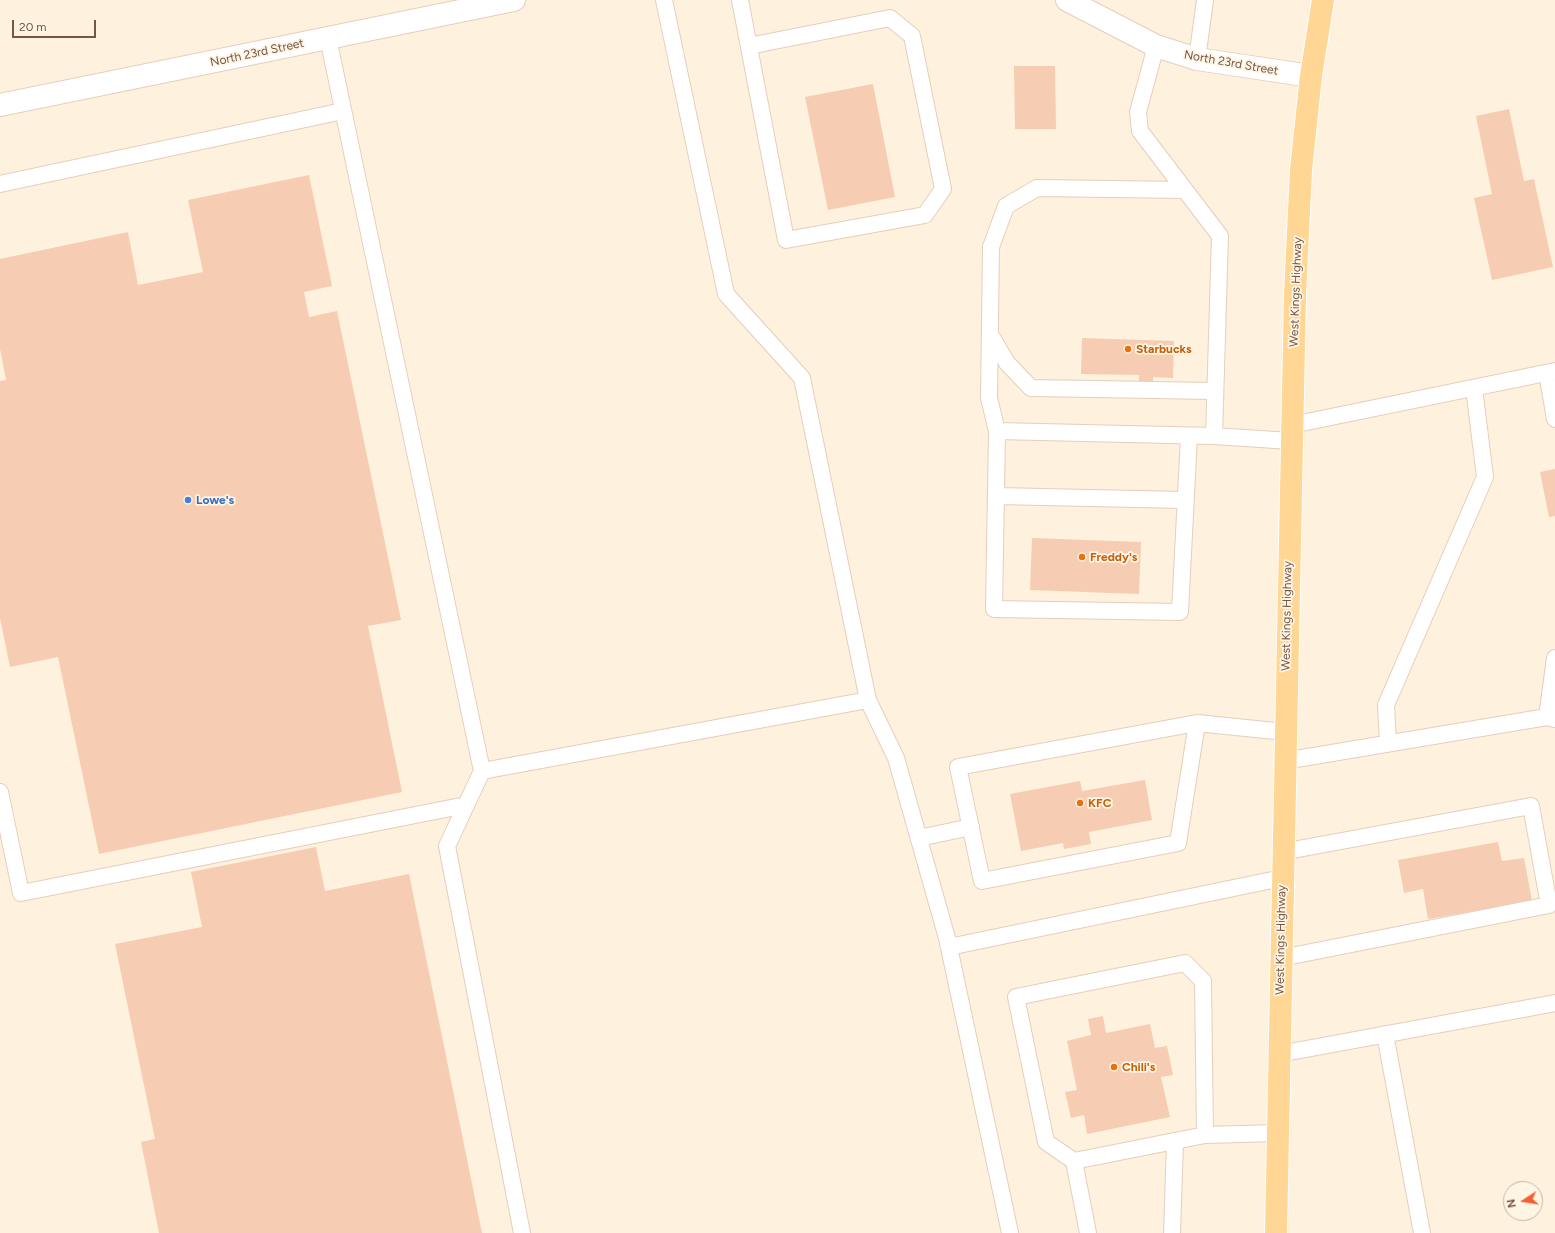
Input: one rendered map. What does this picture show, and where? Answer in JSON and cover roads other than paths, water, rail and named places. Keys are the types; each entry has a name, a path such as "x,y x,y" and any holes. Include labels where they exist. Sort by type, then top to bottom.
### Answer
{"main road":[{"name":"West Kings Highway","path":"1276,1233 1282,852 1295,295 1300,185 1311,76 1323,0"}],"street":[{"name":"North 23rd Street","path":"0,105 514,0"},
{"name":"North 23rd Street","path":"1067,0 1156,46 1197,59 1311,76"}],"lane":[{"path":"664,0 726,294 802,378 868,700 896,758 949,947 1010,1233"},
{"path":"740,0 786,240 925,215 943,189 912,36 890,18 749,46"},
{"path":"1197,59 1206,0"},
{"path":"328,38 482,771 447,846 522,1233"},
{"path":"1156,46 1138,112 1140,131 1220,236 1214,436"},
{"path":"0,184 343,111"},
{"path":"1184,190 1037,188 1006,206 991,246 989,398 997,431 994,609 1180,612 1189,436"},
{"path":"989,333 1007,363 1031,388 1215,391"},
{"path":"997,431 1189,436 1291,433 1474,388 1551,372 1555,419"},
{"path":"1388,743 1386,705 1486,477 1474,388"},
{"path":"996,496 1186,500"},
{"path":"1284,761 1388,743 1551,718 1555,658"},
{"path":"482,771 868,700"},
{"path":"1197,723 1178,843 982,882 958,767 1197,723 1285,732"},
{"path":"0,792 21,893 466,805"},
{"path":"1281,958 1549,905 1531,806 1282,852"},
{"path":"919,838 971,827"},
{"path":"949,947 1282,878"},
{"path":"1088,1233 1074,1161 1046,1142 1016,997 1184,963 1203,981 1205,1135"},
{"path":"1279,1054 1555,1003"},
{"path":"1385,1034 1422,1233"},
{"path":"1074,1161 1205,1135 1278,1133"},
{"path":"1172,1233 1175,1141"}],"place":[{"name":"Starbucks","path":"1128,349"},
{"name":"Lowe's","path":"188,500"},
{"name":"Freddy's","path":"1082,557"},
{"name":"KFC","path":"1080,803"},
{"name":"Chili's","path":"1114,1067"}]}
